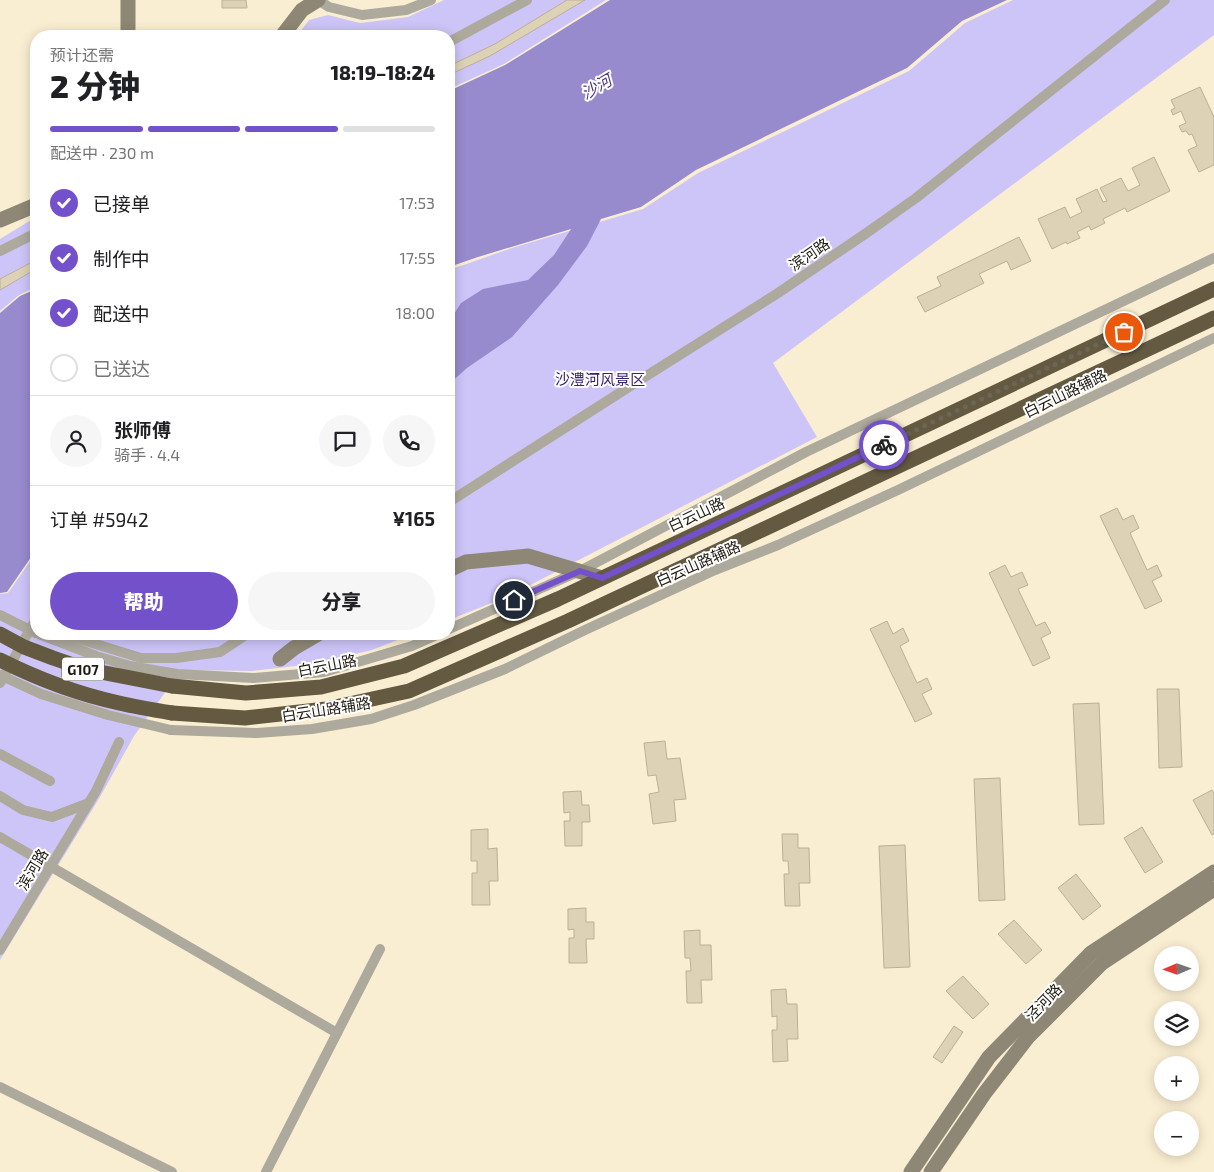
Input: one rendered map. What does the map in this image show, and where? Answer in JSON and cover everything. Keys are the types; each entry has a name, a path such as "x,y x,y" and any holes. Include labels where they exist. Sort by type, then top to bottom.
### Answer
{"highway":[{"name":"白云山路","path":"175,680 246,693 321,687 404,666 558,599 1214,289"},
{"name":"G107","path":"0,660 26,673 72,691 119,703 172,713 245,718 326,710 409,691 576,617 1211,320"},
{"name":"G107","path":"0,634 32,650 85,669 175,680"}],"street":[{"path":"128,0 128,30"},
{"path":"287,30 302,10 318,0 329,7 362,15 406,10 431,0"},
{"path":"455,39 527,0"},
{"name":"滨河路","path":"455,498 778,293 872,229 916,198 1166,0"},
{"path":"0,220 30,208"},
{"path":"0,251 30,236"},
{"path":"455,626 580,571 806,452 1214,258"},
{"name":"白云山路辅路","path":"0,675 40,694 108,716 171,730 258,733 312,730 371,719 414,705 505,669 715,570 778,545 890,494 1214,338"},
{"path":"455,567 466,562 528,556 602,578"},
{"path":"0,615 30,630"},
{"path":"0,683 30,629"},
{"path":"55,640 104,659 175,680 253,678 324,672 412,646 426,640"},
{"path":"82,640 141,658 176,658 220,652 238,640"},
{"path":"280,659 308,640"},
{"name":"滨河路","path":"0,950 96,791 119,742"},
{"path":"0,755 50,781"},
{"path":"0,796 23,810 52,817 89,803"},
{"path":"0,837 337,1033"},
{"name":"泾河路","path":"911,1172 988,1057 1091,953 1214,872"},
{"name":"泾河路","path":"931,1172 990,1087 1028,1037 1102,963 1214,889"},
{"path":"266,1172 380,949"},
{"path":"0,1087 172,1172"}],"green space":[{"path":"444,0 606,0 504,64 455,86 455,30 302,30 309,20 328,15 360,23 408,17"},
{"name":"沙澧河风景区","path":"1013,0 1214,0 1214,35 773,363 817,437 509,596 455,618 455,268 512,248 643,209 698,173 909,71 965,23"},
{"path":"30,221 30,290 19,295 0,311 0,239"},
{"path":"30,562 30,640 398,640 372,650 313,664 252,671 181,670 134,736 100,797 0,960 0,594 8,593"}],"water":[{"name":"沙河","path":"610,0 1007,0 962,21 907,68 696,170 641,207 601,219 587,246 558,285 512,337 467,368 455,379 455,312 461,303 483,289 528,280 554,255 571,229 455,265 455,88 505,65"},
{"path":"30,292 30,559 7,592 0,593 0,313 20,296"}],"building":[{"path":"222,0 246,0 247,8 222,8"},
{"path":"567,0 585,0 490,56 455,72 455,63 495,44"},
{"path":"1200,87 1214,117 1214,165 1199,172 1188,150 1197,146 1192,134 1189,135 1186,131 1182,132 1179,126 1186,123 1181,111 1173,115 1171,110 1175,108 1171,100"},
{"path":"1154,157 1170,191 1127,212 1125,208 1103,219 1105,223 1091,230 1089,226 1077,232 1080,238 1052,249 1038,219 1065,207 1070,218 1082,212 1076,199 1097,189 1103,202 1107,201 1100,188 1121,178 1128,191 1140,185 1132,168"},
{"path":"1019,237 1031,261 1011,270 1007,261 979,274 984,283 925,312 917,297 941,286 937,277"},
{"path":"30,263 30,272 0,290 0,279"},
{"path":"1117,508 1123,520 1133,515 1139,528 1130,533 1147,570 1157,565 1162,576 1152,581 1162,601 1145,609 1100,516"},
{"path":"1005,565 1011,577 1022,572 1028,585 1018,589 1036,626 1045,622 1051,633 1041,638 1050,658 1033,666 989,573"},
{"path":"887,621 893,634 903,628 909,641 900,646 917,683 927,678 932,689 922,694 932,714 915,722 870,629"},
{"path":"1157,689 1179,689 1182,767 1159,768"},
{"path":"1099,703 1104,824 1079,825 1073,704"},
{"path":"665,741 667,759 680,758 686,799 674,800 676,821 653,824 649,794 659,792 656,775 648,776 644,743"},
{"path":"1000,778 1005,900 979,901 974,779"},
{"path":"1212,790 1214,793 1214,834 1212,835 1193,800"},
{"path":"581,791 582,805 589,805 590,822 582,822 582,846 565,846 564,821 570,821 570,812 564,813 563,792"},
{"path":"1142,827 1163,862 1145,873 1124,838"},
{"path":"488,829 488,849 497,848 498,881 489,881 490,905 472,905 472,873 477,873 477,861 471,861 471,830"},
{"path":"782,834 798,834 798,848 809,848 810,883 799,883 800,906 785,906 784,874 789,874 788,861 783,861"},
{"path":"905,845 910,967 884,968 879,846"},
{"path":"1076,874 1101,906 1083,920 1058,888"},
{"path":"586,908 586,922 594,922 594,939 586,939 587,963 569,963 569,938 574,938 574,929 568,930 568,909"},
{"path":"1014,920 1042,950 1026,964 998,934"},
{"path":"700,930 700,945 711,945 712,980 701,980 702,1003 687,1003 686,971 691,971 690,958 685,958 684,931"},
{"path":"963,976 989,1004 973,1019 946,991"},
{"path":"786,989 787,1004 797,1004 798,1039 787,1039 788,1061 773,1062 772,1030 777,1030 777,1016 772,1017 771,990"},
{"path":"954,1026 963,1032 942,1063 933,1057"}],"way so far":[{"path":"884,445 1124,332"}],"route":[{"path":"514,600 580,571 602,578 884,445"}]}
